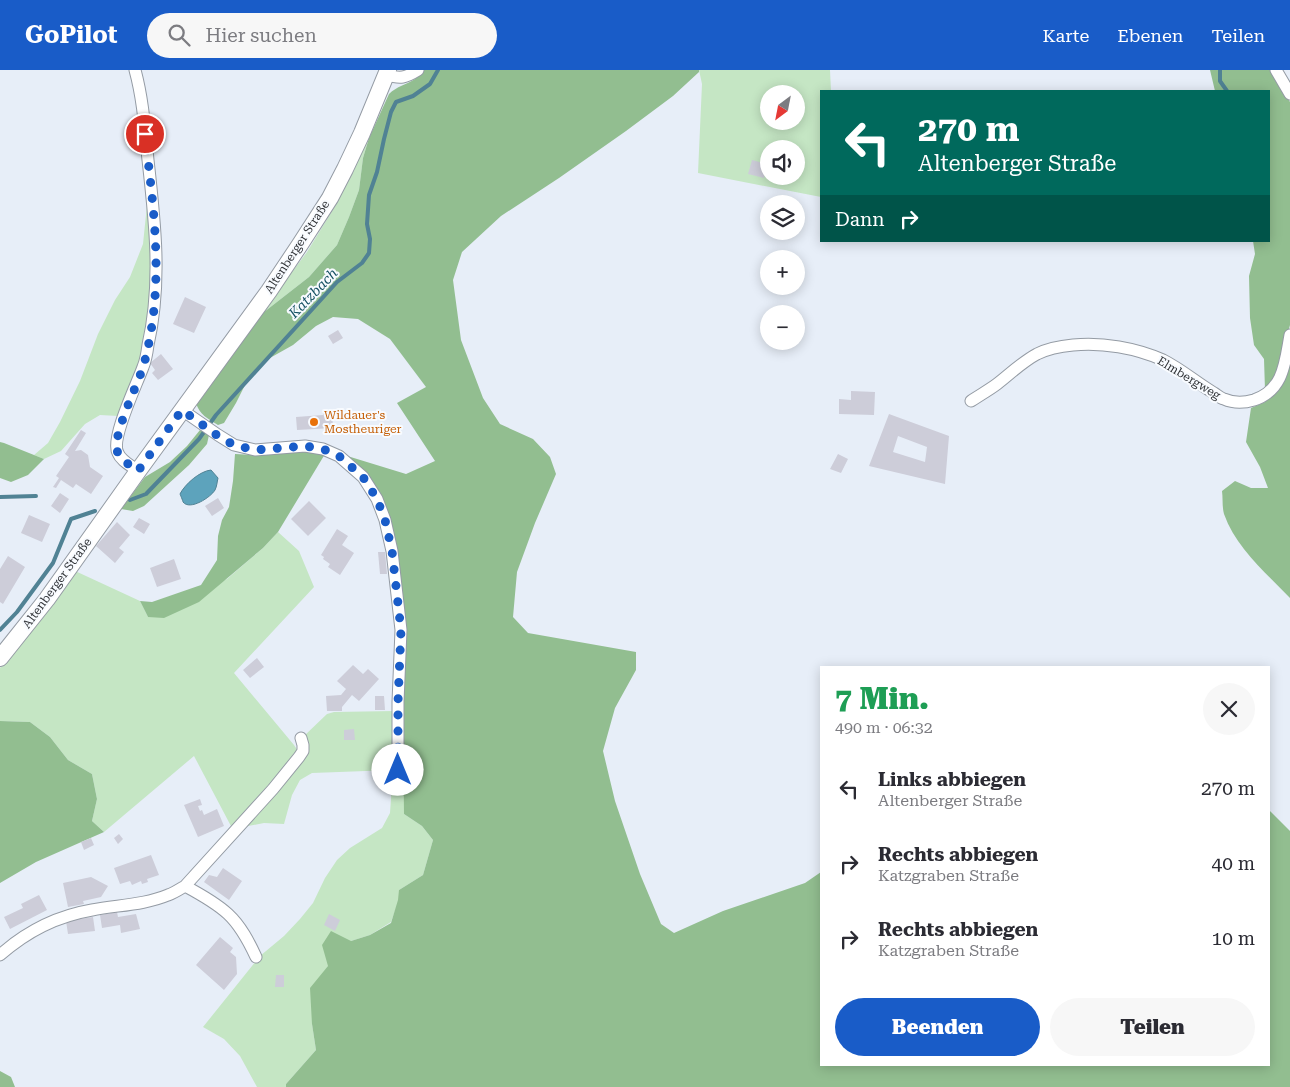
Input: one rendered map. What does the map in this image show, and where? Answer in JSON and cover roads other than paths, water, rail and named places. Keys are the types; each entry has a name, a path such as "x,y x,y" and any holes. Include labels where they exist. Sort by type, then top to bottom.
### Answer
{"street":[{"path":"135,70 143,117 155,219 157,282 151,331 144,366 116,442 117,453 138,471"},
{"path":"387,72 398,78 407,77 418,70"},
{"path":"1276,70 1290,94"},
{"name":"Altenberger Straße","path":"0,658 47,599 269,291 330,198 362,133 387,72"},
{"name":"Elmbergweg","path":"971,401 1038,353 1074,345 1098,344 1143,353 1163,360 1224,399 1246,403 1265,396 1274,388 1285,363 1290,335"},
{"path":"182,410 234,445 255,450 305,446 323,449 339,456 363,477 377,499 385,520 392,551 401,630 398,770"},
{"path":"0,955 26,935 54,920 93,910 151,900 170,895 185,886 299,758 303,751 301,738"},
{"path":"185,886 228,914 246,938 256,957"}],"water":[{"path":"211,470 218,478 213,493 195,504 190,505 183,502 180,494 185,486 198,475"}],"waterway":[{"name":"Katzbach","path":"130,500 146,494 199,439 216,415 337,282 362,263 369,253 370,239 367,224 369,195 377,172 391,112 396,102 413,96 430,84 438,70"},
{"path":"1220,70 1220,81 1226,90"},
{"path":"0,497 36,496"},
{"name":"Katzbach","path":"0,630 17,612 53,563 71,519 95,511"}],"place":[{"name":"Wildauer's Mostheuriger","path":"314,422"}]}
